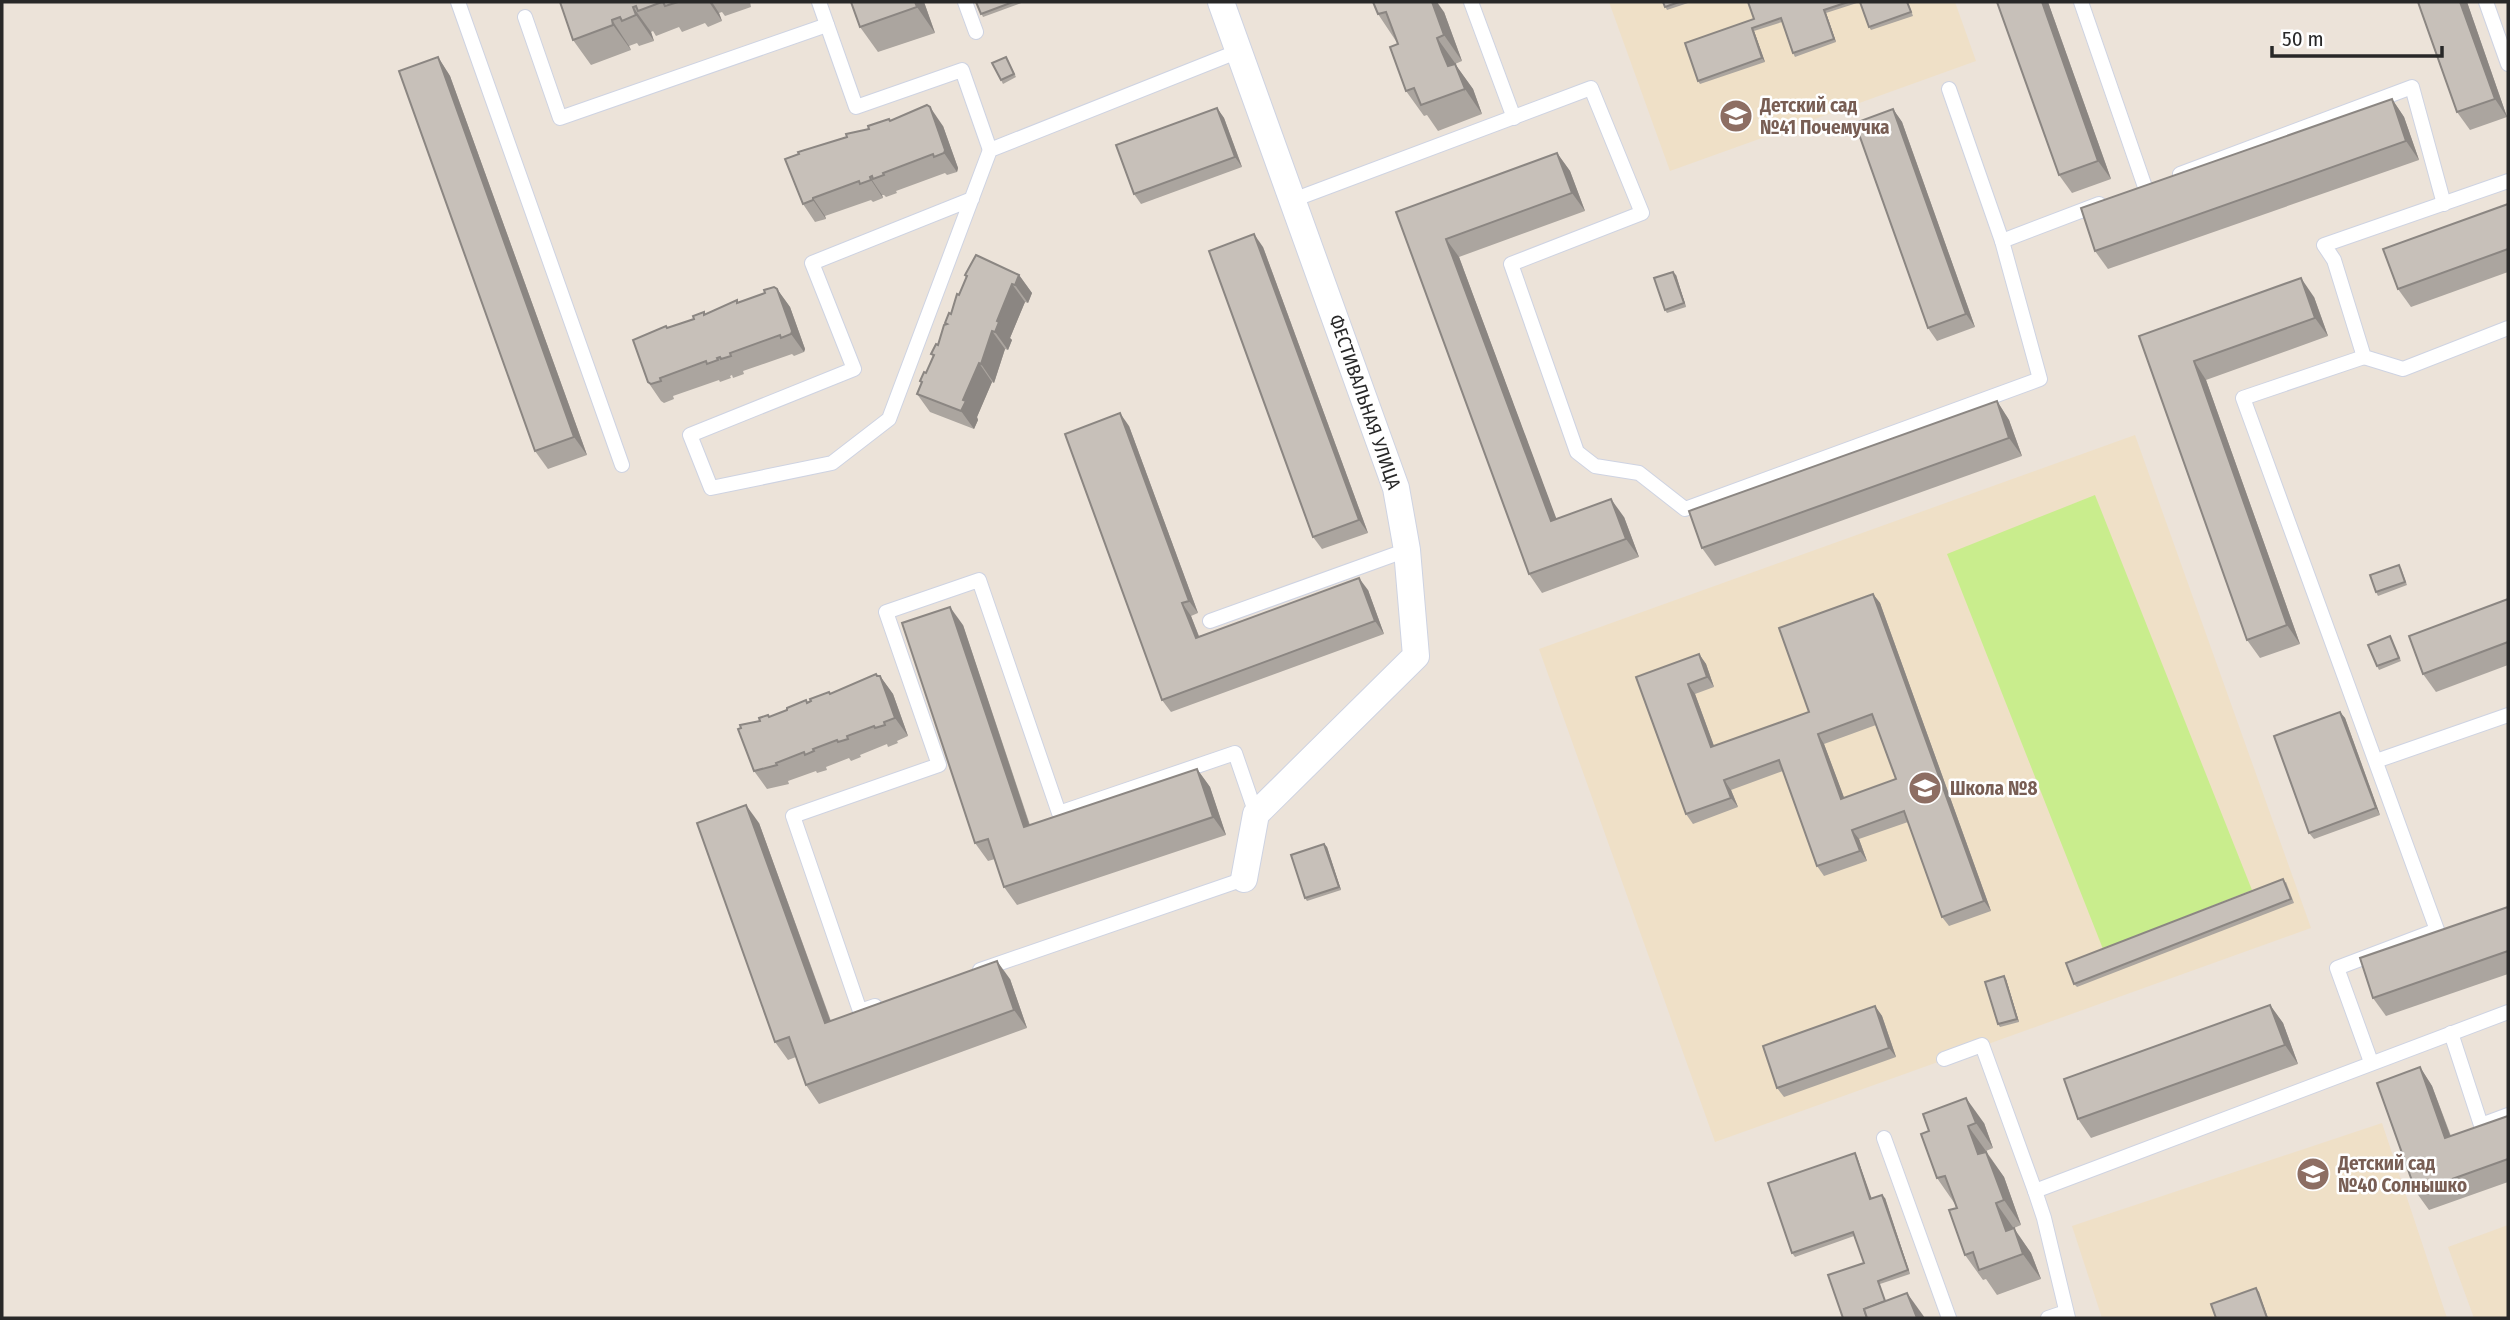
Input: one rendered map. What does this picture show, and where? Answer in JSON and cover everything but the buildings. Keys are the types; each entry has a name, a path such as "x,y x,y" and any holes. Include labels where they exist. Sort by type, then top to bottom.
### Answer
{"street":[{"name":"ФЕСТИВАЛЬНАЯ УЛИЦА","path":"1221,2 1396,488 1407,550 1416,656 1256,814"},
{"path":"1244,879 1256,814"}],"lane":[{"path":"458,2 622,465"},
{"path":"819,2 856,107 962,70 990,150 890,419 832,463 711,488 690,435 854,369 812,263 972,198"},
{"path":"965,2 976,32"},
{"path":"1471,2 1514,118"},
{"path":"2081,2 2145,187"},
{"path":"2486,2 2508,64"},
{"path":"525,17 560,118 827,25"},
{"path":"990,150 1239,51"},
{"path":"2001,241 2412,87 2444,204"},
{"path":"1293,200 1591,88 1642,213 1511,264 1577,452 1595,467 1639,473 1685,509 2040,379 2001,241 1949,89"},
{"path":"2364,357 2334,260 2324,245 2508,181"},
{"path":"2371,1062 2337,968 2437,930 2243,398 2364,357 2403,369 2508,328"},
{"path":"1210,621 1407,550"},
{"path":"886,1002 860,1011 793,816 939,765 886,612 979,580 1059,813 1235,753 1256,814"},
{"path":"2376,761 2508,715"},
{"path":"960,976 1244,879"},
{"path":"2035,1191 2508,1012"},
{"path":"2451,1033 2481,1125 2508,1115"},
{"path":"1944,1059 1982,1045 2044,1218 2067,1315 2048,1318"},
{"path":"1884,1138 1950,1318"}],"shaded area":[{"name":"Детский сад №41 Почемучка","path":"1609,2 1955,2 1976,61 1670,171"},
{"name":"Школа №8","path":"2135,435 2311,928 1715,1142 1539,649"},
{"name":"Детский сад №40 Солнышко","path":"2382,1123 2447,1318 2102,1318 2072,1226"},
{"path":"2508,1225 2508,1318 2474,1318 2448,1247"}],"green space":[{"path":"2095,495 2252,890 2103,949 1947,554"}],"place":[{"name":"Детский сад №41 Почемучка","path":"1736,116"},
{"name":"Школа №8","path":"1925,788"},
{"name":"Детский сад №40 Солнышко","path":"2313,1174"}]}
